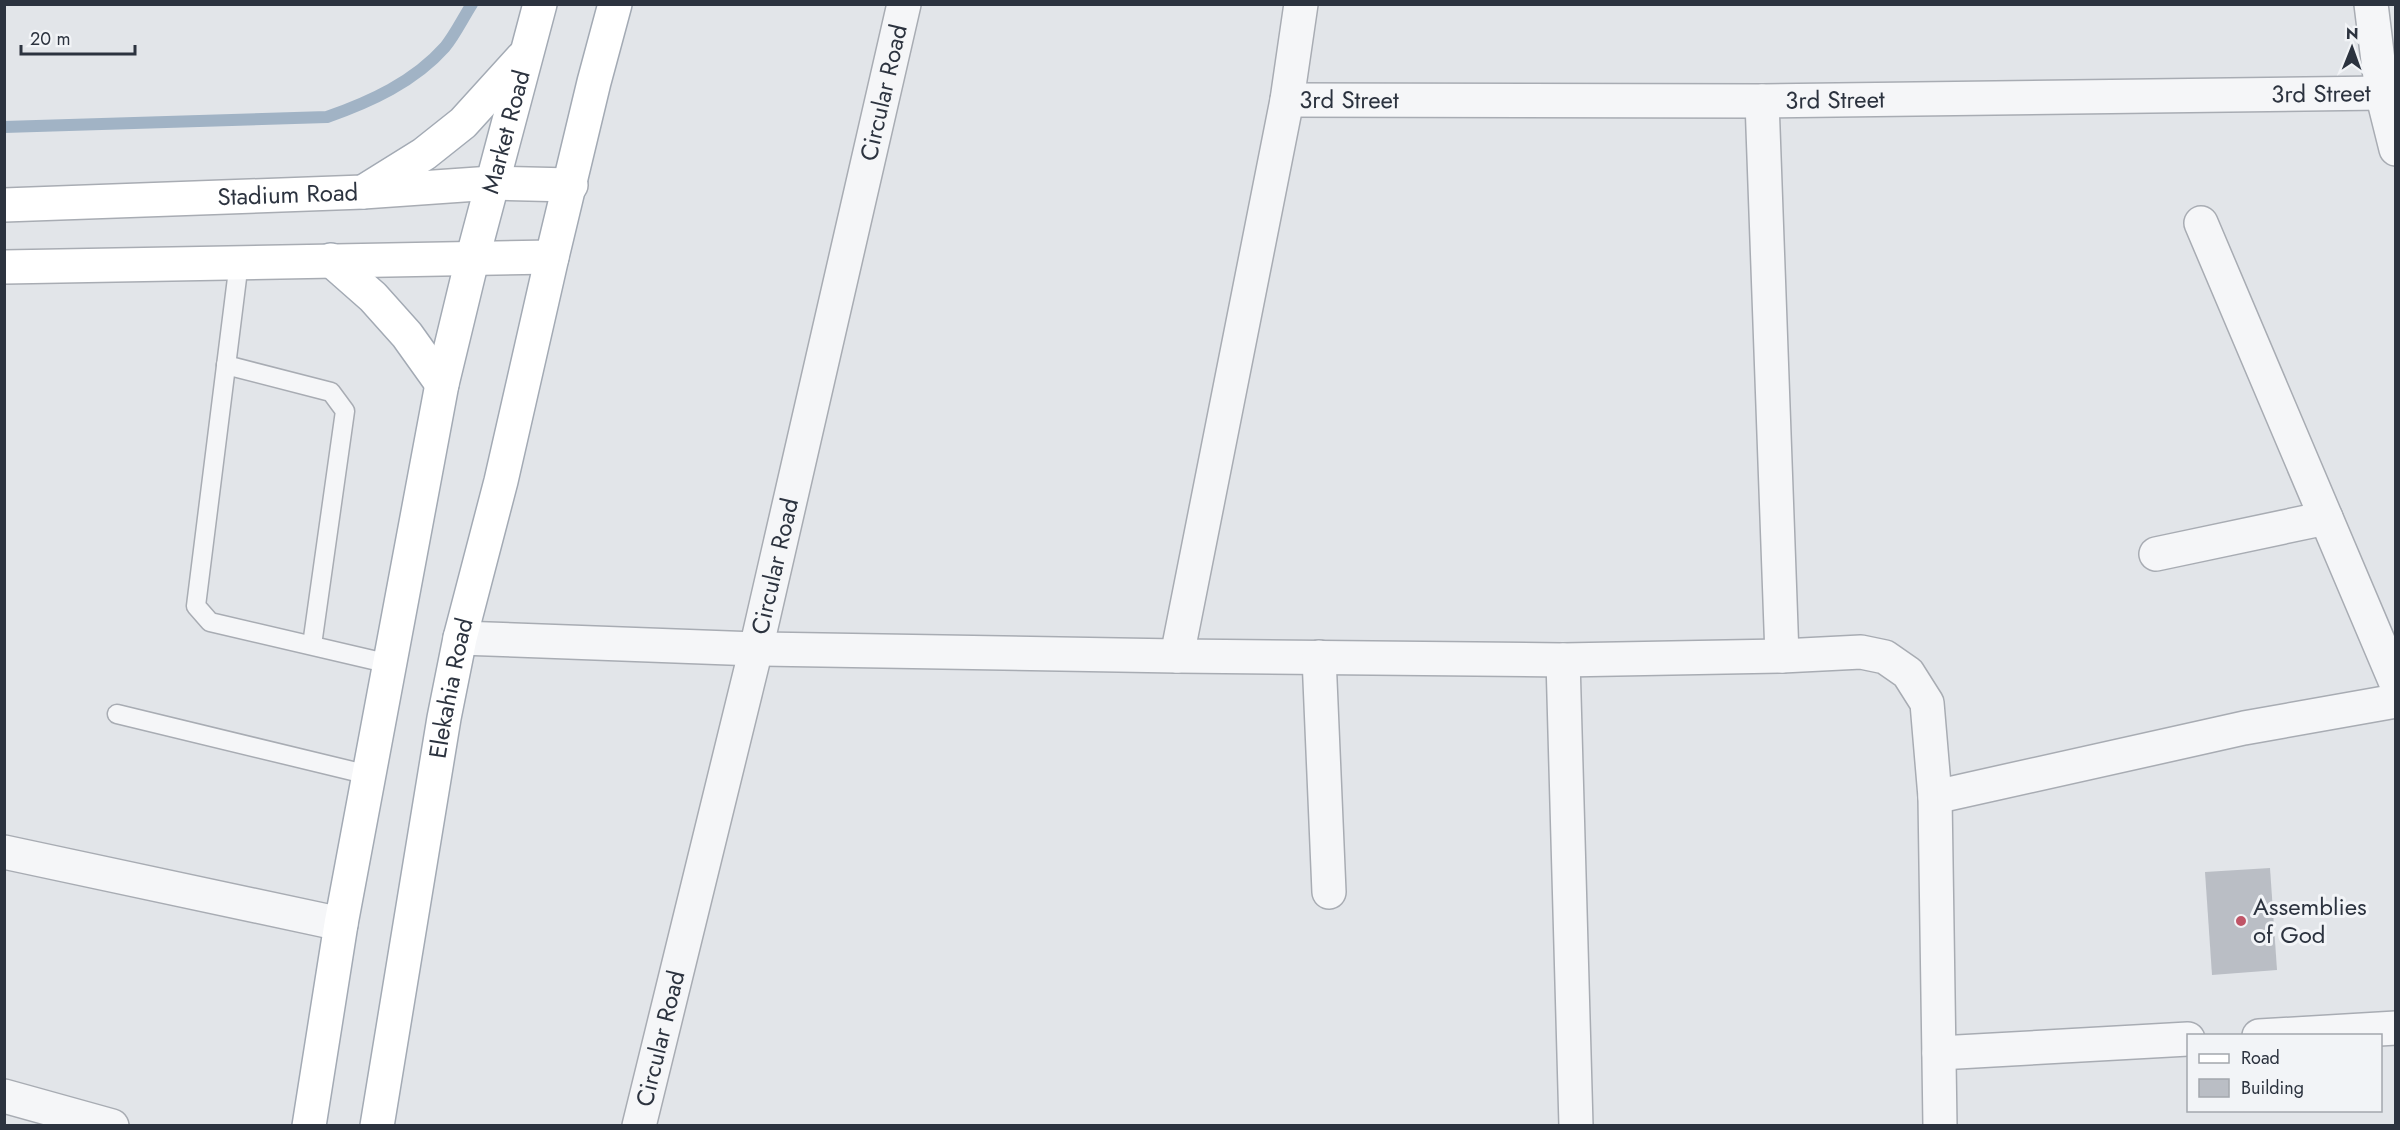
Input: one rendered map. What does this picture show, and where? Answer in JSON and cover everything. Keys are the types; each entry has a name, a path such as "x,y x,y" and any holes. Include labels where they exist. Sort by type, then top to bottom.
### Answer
{"main road":[{"name":"Market Road","path":"472,260 540,4"},
{"path":"4,267 552,257 615,4"},
{"path":"363,192 424,154 463,123 525,54"},
{"name":"Stadium Road","path":"4,205 363,192 492,183 571,184"},
{"name":"Elekahia Road","path":"377,1125 444,718 460,638 501,482 552,257"},
{"path":"331,260 380,305 407,335 442,384"},
{"path":"309,1125 341,924 442,384 472,260"}],"street":[{"name":"Circular Road","path":"639,1125 756,650 904,4"},
{"path":"1177,656 1287,100 1300,4"},
{"path":"2371,4 2382,93 2396,149"},
{"name":"3rd Street","path":"1287,100 1762,101 2382,93"},
{"path":"1762,101 1782,656"},
{"path":"2201,223 2396,683"},
{"path":"2156,554 2326,518"},
{"path":"460,638 756,650 1177,656 1563,660 1782,656 1861,652 1885,657 1908,673 1927,703 1935,797 1940,1125"},
{"path":"1319,657 1329,892"},
{"path":"1563,660 1576,1125"},
{"path":"1935,797 2244,728 2396,701"},
{"path":"4,852 341,924"},
{"path":"2279,1034 2396,1028"},
{"path":"1939,1053 2187,1039"},
{"path":"4,1096 112,1125"}],"lane":[{"path":"240,262 196,606 210,622 390,664"},
{"path":"226,365 331,392 345,411 312,645"},
{"path":"117,714 369,775"}],"building":[{"name":"Assemblies of God","path":"2270,868 2277,970 2212,975 2205,872"}],"waterway":[{"path":"4,127 327,117 390,90 420,71 445,47 472,4"}],"place":[{"name":"Assemblies of God","path":"2241,921"}]}
